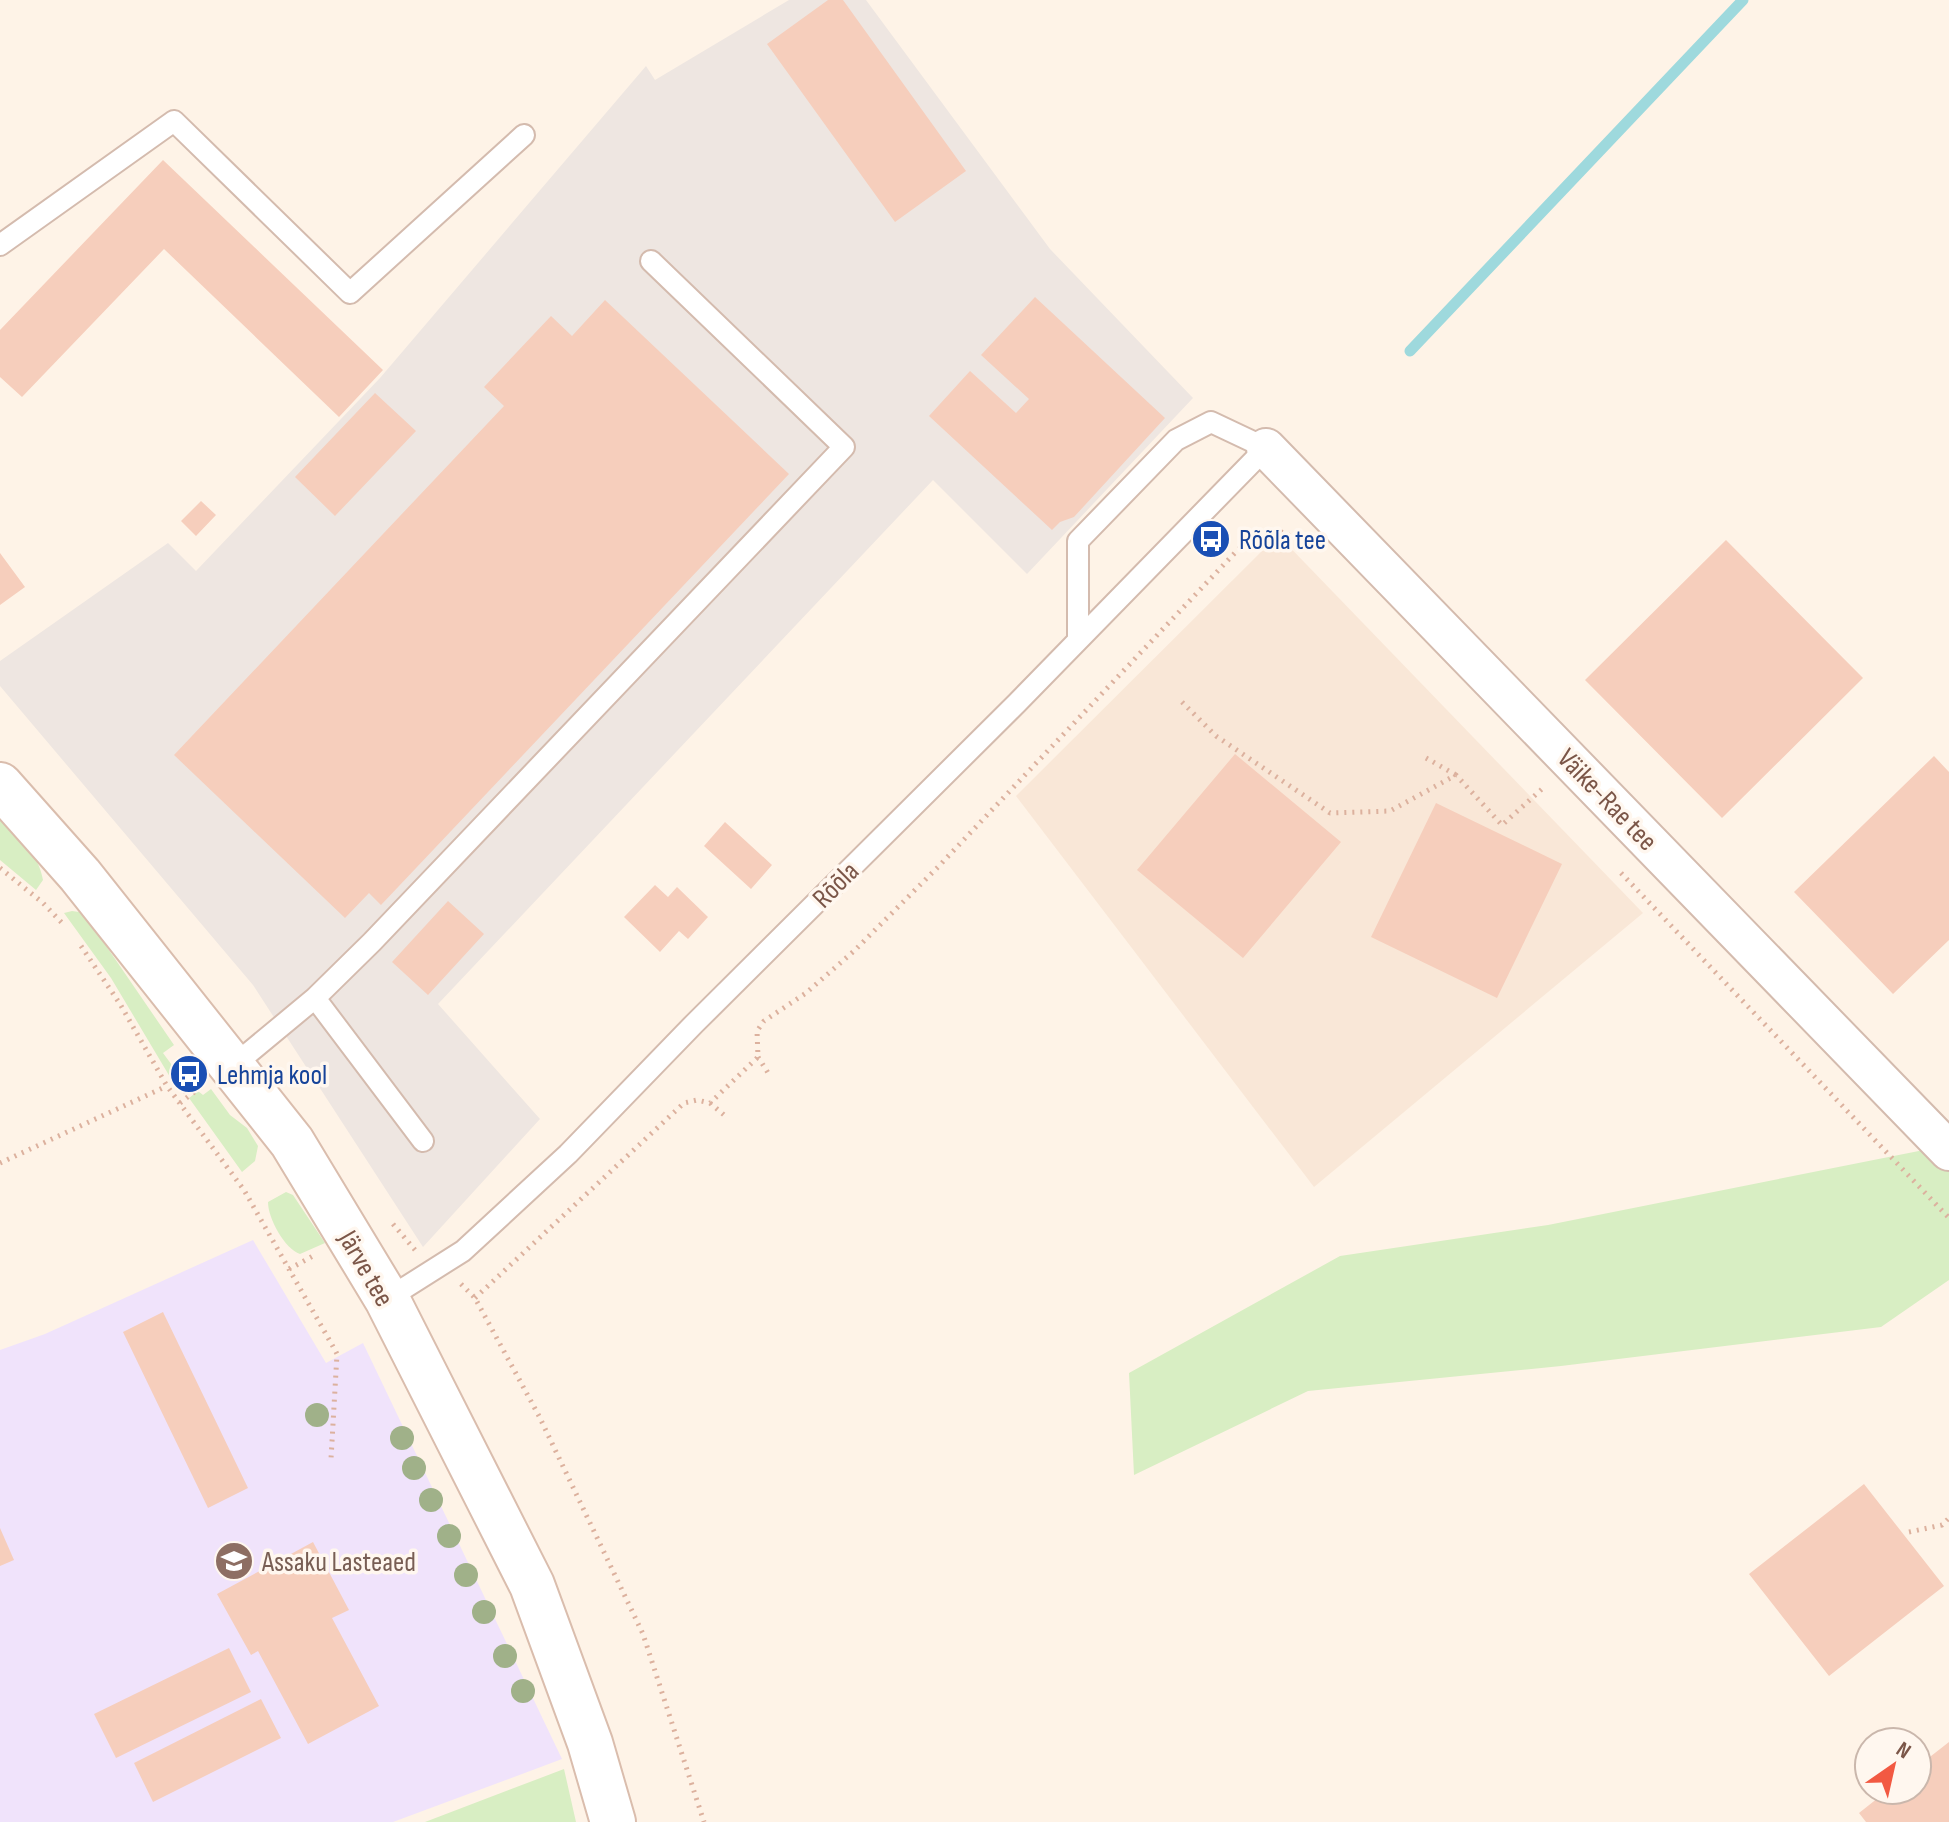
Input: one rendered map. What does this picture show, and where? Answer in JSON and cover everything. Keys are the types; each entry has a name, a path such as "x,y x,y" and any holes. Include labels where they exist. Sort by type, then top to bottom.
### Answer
{"street":[{"name":"Väike-Rae tee","path":"1266,448 1949,1151"},
{"name":"Järve tee","path":"0,785 80,875 233,1066 300,1155 387,1299 532,1585 590,1743 613,1822"}],"lane":[{"path":"0,245 174,121 350,293 524,135"},
{"path":"233,1066 315,998 844,447 651,261"},
{"path":"1078,640 1078,541 1165,451 1176,440 1211,422 1266,448"},
{"name":"Rõõla","path":"387,1299 463,1251 568,1154 1266,448"},
{"path":"315,998 423,1141"}],"path":[{"path":"770,1076 758,1057 757,1031 764,1021 806,993 854,951 1248,539 1267,530 1281,531 1306,545"},
{"path":"1182,702 1216,736 1330,813 1390,811 1456,775"},
{"path":"1426,758 1456,775 1502,825 1542,789"},
{"path":"1532,779 1552,800"},
{"path":"0,868 43,903 72,933"},
{"path":"1617,868 1949,1218"},
{"path":"80,945 120,1004 167,1086 244,1190 337,1354 331,1459"},
{"path":"710,1103 758,1057"},
{"path":"0,1163 167,1086"},
{"path":"475,1298 684,1103 697,1100 710,1103 724,1115"},
{"path":"385,1216 420,1256 454,1277 475,1298 539,1416 643,1634 704,1822"},
{"path":"289,1269 315,1256"},
{"path":"1909,1532 1942,1525 1949,1518"}],"shaded area":[{"path":"789,0 866,0 1050,249 1193,398 1027,574 933,480 438,1004 540,1119 423,1247 253,985 0,686 0,661 168,543 196,571 380,378 646,66 655,80"},
{"path":"1278,535 1643,913 1314,1187 1016,796"},
{"name":"Assaku Lasteaed","path":"253,1240 326,1363 363,1343 562,1759 393,1822 0,1822 0,1350 45,1334"}],"green space":[{"path":"0,816 37,862 43,880 36,890 0,860"},
{"path":"72,911 87,918 174,1045 163,1053 177,1072 170,1077 111,978 64,913"},
{"path":"211,1089 230,1115 247,1128 258,1146 255,1161 242,1172 189,1098 198,1091 203,1095"},
{"path":"1949,1145 1949,1280 1881,1327 1561,1366 1308,1391 1134,1475 1129,1373 1340,1256 1548,1225"},
{"path":"286,1192 293,1195 325,1243 300,1254 283,1240 271,1217 268,1202"},
{"path":"564,1769 576,1822 425,1822"}],"building":[{"path":"828,0 843,0 966,171 895,222 767,44"},
{"path":"163,160 383,370 339,417 164,249 22,397 0,377 0,330"},
{"path":"1035,297 1165,418 1074,517 1060,522 1052,530 929,416 970,371 1016,413 1029,399 981,355"},
{"path":"605,300 789,474 381,905 369,893 345,918 174,755 504,406 484,387 551,316 572,336"},
{"path":"375,393 416,431 335,516 295,477"},
{"path":"201,501 216,515 196,536 181,521"},
{"path":"1726,540 1863,678 1722,818 1585,680"},
{"path":"0,553 25,587 0,605"},
{"path":"1235,754 1341,842 1243,958 1137,870"},
{"path":"1934,756 1949,772 1949,940 1893,994 1794,892"},
{"path":"1436,803 1562,864 1497,998 1371,937"},
{"path":"725,822 772,865 751,889 704,846"},
{"path":"655,885 668,897 677,887 708,917 688,939 679,931 660,952 624,917"},
{"path":"448,901 484,934 428,995 392,962"},
{"path":"177,1072 190,1089 184,1094 170,1077"},
{"path":"163,1312 248,1488 208,1508 123,1332"},
{"path":"1864,1484 1944,1586 1829,1676 1749,1574"},
{"path":"0,1528 14,1560 0,1566"},
{"path":"313,1542 349,1610 332,1618 379,1706 308,1744 258,1651 251,1655 217,1594"},
{"path":"229,1648 251,1692 116,1758 94,1714"},
{"path":"261,1699 281,1738 153,1802 134,1763"},
{"path":"1949,1742 1949,1822 1866,1822 1859,1813 1868,1806 1933,1806 1933,1754"}],"waterway":[{"path":"1410,351 1743,0"}],"place":[{"name":"Rõõla tee","path":"1211,539"},
{"name":"Lehmja kool","path":"189,1074"},
{"name":"Assaku Lasteaed","path":"234,1561"}]}
